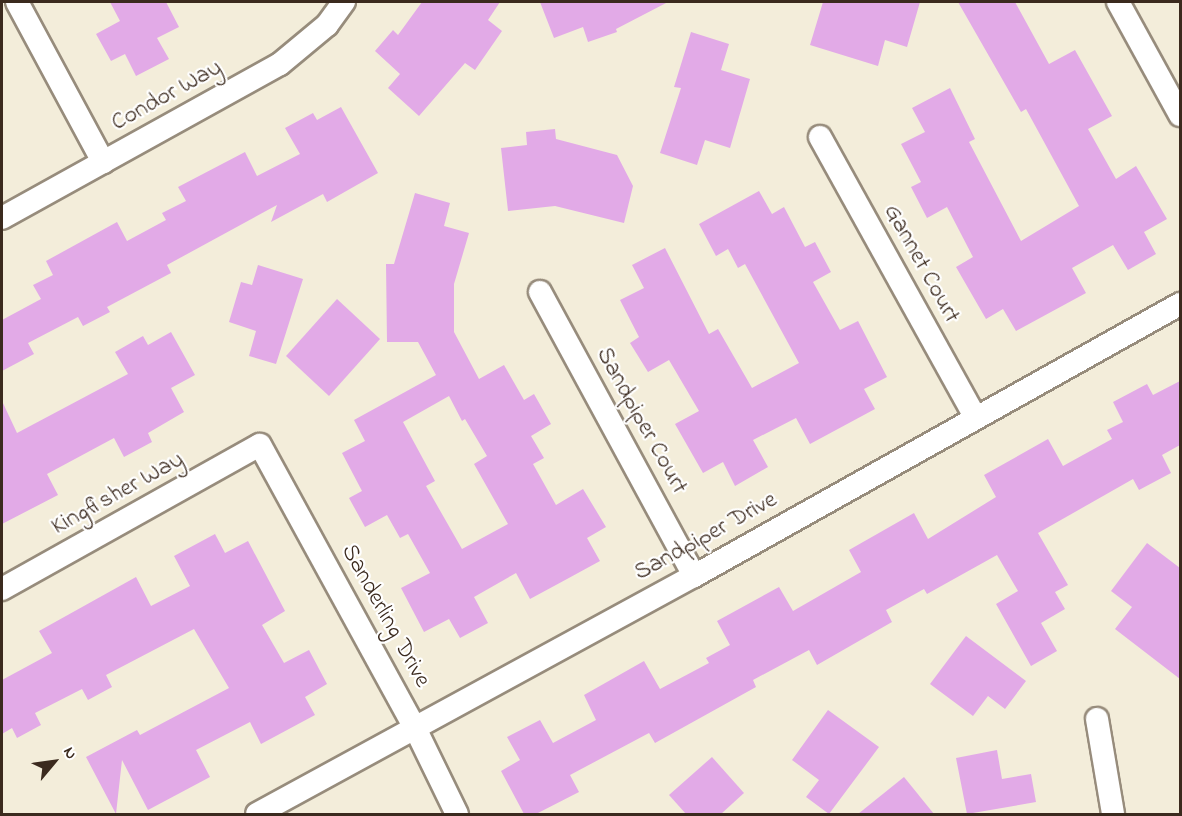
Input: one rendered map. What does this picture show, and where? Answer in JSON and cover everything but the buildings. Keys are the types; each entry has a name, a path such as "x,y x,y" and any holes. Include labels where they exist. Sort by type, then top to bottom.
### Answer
{"street":[{"path":"17,2 103,162"},
{"name":"Condor Way","path":"2,218 280,64 327,25 344,2"},
{"path":"1118,2 1180,114"},
{"name":"Gannet Court","path":"820,137 975,417"},
{"name":"Sandpiper Court","path":"540,292 694,576"},
{"name":"Sandpiper Drive","path":"257,814 694,576 1180,304"},
{"name":"Kingfisher Way","path":"2,589 260,445"},
{"name":"Sanderling Drive","path":"260,445 415,728 457,814"},
{"path":"1097,718 1113,814"}]}
